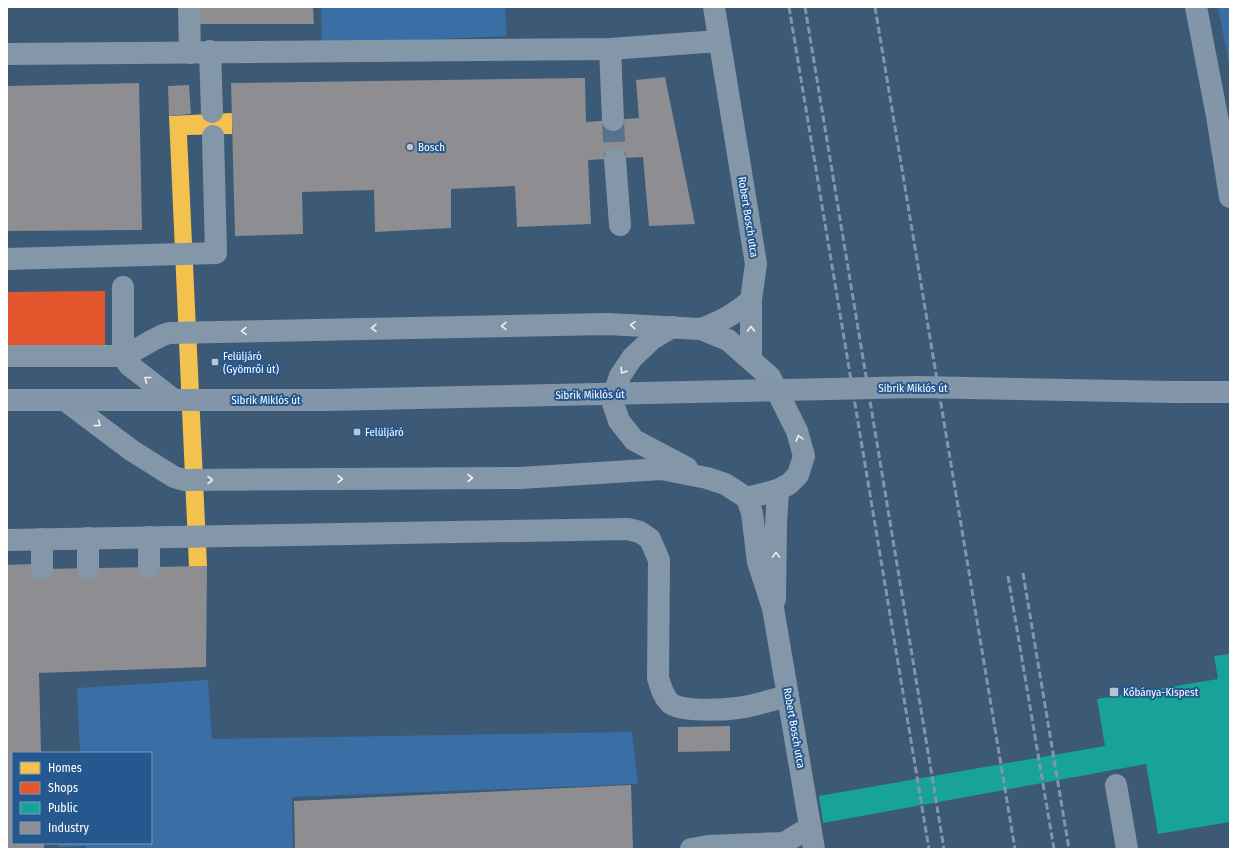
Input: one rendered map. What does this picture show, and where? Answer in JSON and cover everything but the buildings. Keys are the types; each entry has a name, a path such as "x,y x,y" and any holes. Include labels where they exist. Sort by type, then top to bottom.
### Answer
{"main road":[{"path":"1196,7 1217,116 1230,197"},
{"name":"Sibrik Miklós út","path":"7,400 328,400 918,387 1230,392"}],"street":[{"path":"189,7 212,112"},
{"name":"Robert Bosch utca","path":"714,7 756,264 751,300 751,359"},
{"path":"7,54 610,49 719,41"},
{"path":"610,49 613,120"},
{"path":"1217,116 1230,136"},
{"path":"7,259 216,253 213,136"},
{"path":"615,159 620,225"},
{"path":"123,287 122,356 129,365 174,400"},
{"path":"701,329 725,320 739,311 751,300"},
{"path":"7,356 122,356 136,351 160,336 169,333 607,324 701,329 728,340 770,377 797,431 804,456 798,475 778,490 748,498 725,484 707,478 662,469 520,478 184,480 174,477 131,450 66,401"},
{"path":"672,327 652,339 632,358 620,376 612,400 619,421 634,440 707,478"},
{"name":"Robert Bosch utca","path":"773,608 776,594 776,525 778,490"},
{"name":"Robert Bosch utca","path":"748,498 752,513 758,562 773,608 814,849"},
{"path":"7,540 628,529 640,532 650,539 659,560 658,678 662,693 671,703 682,708 693,709 736,708 788,696"},
{"path":"149,537 149,567"},
{"path":"88,538 88,568"},
{"path":"42,539 42,569"},
{"path":"1116,785 1127,849"},
{"path":"691,849 708,846 784,843 810,827"}],"shaded area":[{"path":"321,7 505,7 507,36 322,44"},
{"path":"1218,7 1230,7 1230,68"},
{"path":"208,680 212,739 632,732 638,784 292,797 293,849 86,849 86,846 58,847 58,844 152,844 152,752 80,752 77,688"}],"tunnel":[{"path":"613,120 615,159"}],"railway":[{"path":"789,7 929,849"},
{"path":"805,7 944,849"},
{"path":"875,7 1015,849"},
{"path":"1023,573 1069,849"},
{"path":"1008,576 1054,849"}],"place":[{"name":"Bosch","path":"410,147"},
{"name":"Felüljáró (Gyömrői út)","path":"215,362"},
{"name":"Felüljáró","path":"357,432"},
{"name":"Kőbánya-Kispest","path":"1114,692"}]}
